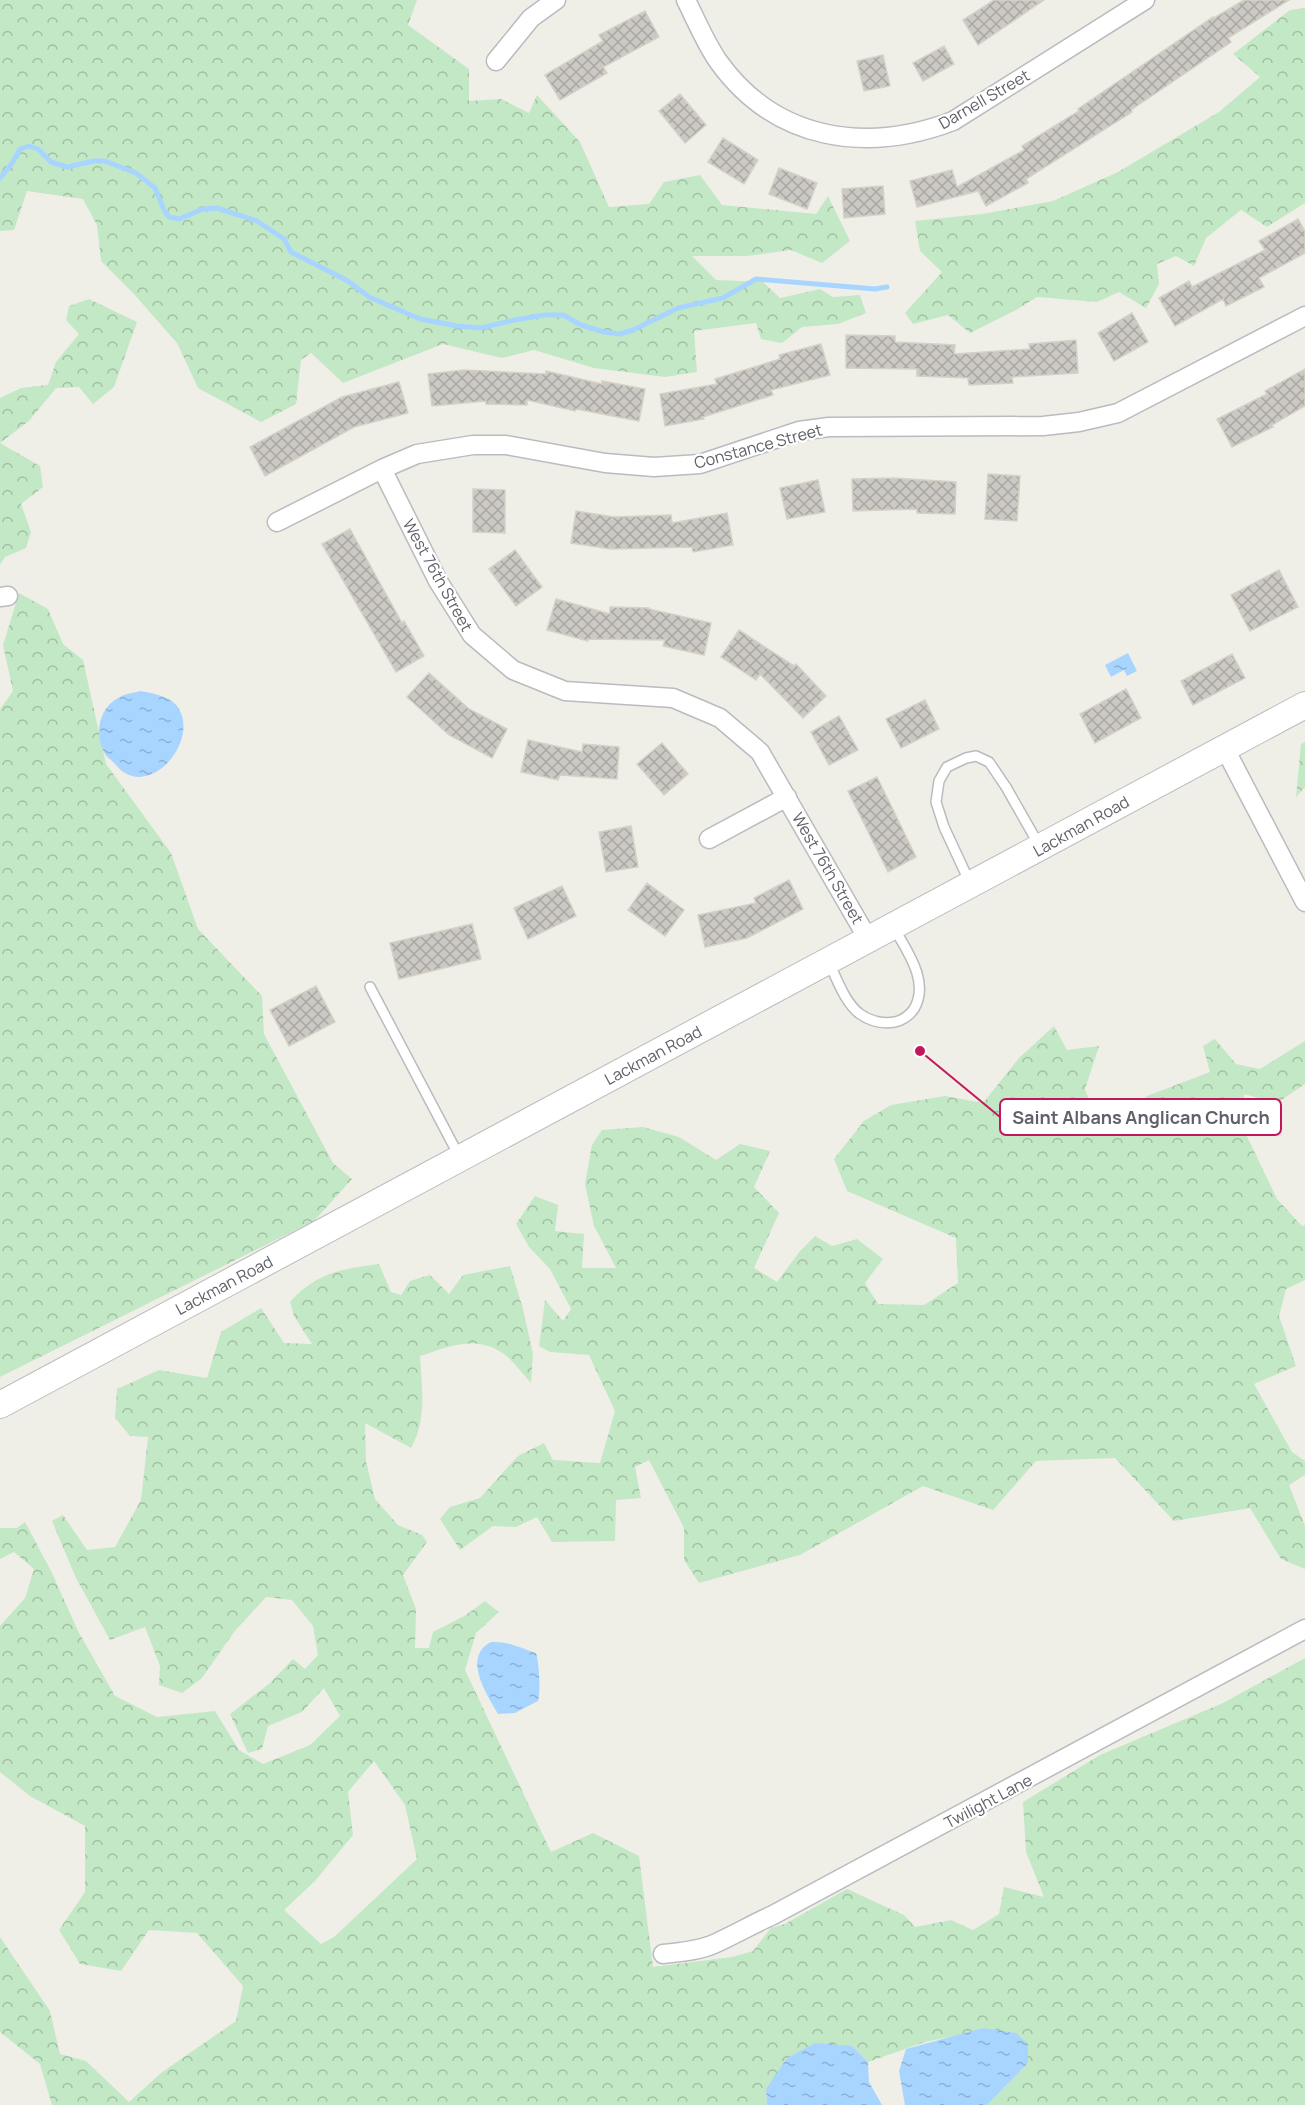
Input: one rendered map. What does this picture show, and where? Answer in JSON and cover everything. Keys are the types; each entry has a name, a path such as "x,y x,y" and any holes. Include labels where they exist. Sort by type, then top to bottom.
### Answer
{"main road":[{"name":"Lackman Road","path":"0,1405 1305,705"}],"street":[{"path":"496,61 531,18 556,0"},
{"name":"Darnell Street","path":"686,0 719,62 765,109 780,118 834,136 890,138 932,129 953,121 1145,0"},
{"name":"Constance Street","path":"277,522 417,454 472,445 506,446 605,463 654,467 700,464 799,431 829,427 1043,426 1079,422 1118,413 1305,316"},
{"name":"West 76th Street","path":"382,469 438,581 472,635 513,670 565,691 673,698 720,718 760,752 868,939"},
{"path":"1224,747 1305,902"},
{"name":"West 76th Street","path":"709,839 788,797"},
{"name":"Twilight Lane","path":"663,1954 689,1951 712,1944 773,1915 1305,1629"}],"lane":[{"path":"971,885 944,827 936,802 939,781 948,767 976,756 989,762 1006,786 1040,848"},
{"path":"827,961 848,998 860,1013 878,1022 901,1020 908,1016 917,1003 918,981 914,965 893,926"},
{"path":"370,987 460,1158"}],"green space":[{"path":"0,0 417,0 408,25 469,69 469,101 501,99 529,113 537,95 580,142 609,207 649,204 664,182 700,175 722,205 816,214 828,196 850,241 822,263 791,250 747,256 692,256 716,280 763,282 780,298 820,289 833,297 860,295 866,313 838,324 802,327 782,343 761,339 756,323 694,331 697,372 665,377 594,368 534,350 502,358 443,344 343,383 311,353 301,360 296,404 261,422 198,388 177,343 101,261 97,225 83,199 27,191 14,230 0,231"},
{"path":"1305,8 1305,203 1267,227 1241,210 1206,238 1194,266 1176,256 1157,264 1159,284 1146,308 1119,292 1097,302 1037,297 970,333 948,315 913,324 905,313 942,272 920,251 915,221 982,214 1053,201 1118,172 1219,112 1260,77 1233,54 1290,10"},
{"path":"89,299 137,322 114,387 93,404 79,387 56,388 29,421 0,443 0,398 21,388 48,385 56,362 79,334 66,320 69,306"},
{"path":"0,443 40,466 43,487 21,504 31,532 26,548 5,557 0,565"},
{"path":"19,593 48,609 63,644 83,660 106,764 171,853 198,929 262,996 264,1034 333,1163 352,1179 314,1221 0,1377 0,709 13,691 3,645"},
{"path":"1305,742 1305,787 1296,797 1301,744"},
{"path":"1054,1026 1067,1050 1099,1046 1085,1089 1095,1116 1123,1116 1147,1096 1210,1072 1203,1046 1215,1039 1236,1064 1260,1069 1305,1041 1305,1084 1277,1103 1244,1094 1242,1126 1277,1199 1302,1226 1305,1225 1305,1280 1286,1289 1279,1316 1296,1366 1254,1384 1292,1452 1305,1461 1305,1475 1289,1485 1305,1526 1305,1569 1281,1559 1250,1508 1174,1521 1115,1458 1036,1461 993,1510 923,1486 800,1555 699,1583 684,1560 684,1528 649,1460 635,1467 641,1498 616,1500 615,1541 552,1542 537,1517 516,1527 493,1526 460,1550 440,1519 450,1507 480,1498 518,1456 544,1443 553,1460 600,1463 615,1411 589,1355 550,1352 539,1346 545,1300 563,1321 571,1309 550,1269 529,1247 516,1224 535,1196 558,1205 555,1231 584,1234 582,1268 616,1268 594,1226 585,1184 592,1145 602,1130 643,1127 679,1137 716,1160 740,1144 770,1151 754,1187 779,1213 754,1268 777,1282 800,1251 815,1236 832,1246 857,1239 883,1259 865,1283 878,1304 924,1305 958,1283 956,1238 847,1191 834,1159 864,1121 891,1105 945,1096 983,1103 1019,1058"},
{"path":"379,1264 391,1292 401,1295 410,1281 430,1275 449,1294 463,1275 510,1266 533,1354 531,1383 505,1355 481,1344 460,1344 420,1356 421,1415 411,1448 365,1423 366,1461 375,1499 398,1525 422,1535 427,1542 403,1575 416,1609 415,1648 429,1648 433,1632 466,1615 485,1601 499,1612 476,1633 465,1670 551,1852 593,1833 639,1856 653,1967 732,1957 753,1951 771,1928 785,1924 847,1889 904,1915 915,1927 951,1920 973,1930 999,1914 1004,1887 1044,1897 1026,1852 1023,1802 1100,1755 1223,1703 1305,1658 1305,2105 987,2105 1028,2063 954,2036 925,2042 868,2062 852,2046 766,2089 767,2105 52,2105 40,2064 0,2032 0,1937 50,2011 60,2054 86,2061 129,2102 161,2073 236,2021 243,1986 197,1933 149,1930 121,1971 80,1964 59,1930 85,1892 85,1826 30,1796 0,1772 0,1626 25,1598 34,1569 14,1552 0,1559 0,1528 17,1528 25,1522 51,1571 78,1631 115,1696 157,1717 215,1711 239,1750 263,1764 310,1745 340,1716 324,1688 302,1712 268,1726 262,1749 248,1753 230,1714 270,1683 293,1659 305,1669 318,1655 313,1626 292,1600 266,1597 234,1632 202,1678 182,1693 159,1685 160,1666 145,1627 110,1640 76,1578 52,1521 63,1515 87,1550 115,1547 141,1500 148,1437 130,1436 115,1418 117,1389 159,1370 207,1378 221,1332 261,1308 284,1343 312,1344 294,1316 290,1302 320,1278 342,1270","holes":["374,1761 405,1805 417,1859 334,1937 321,1944 284,1910 315,1881 353,1835 348,1792"]}],"water":[{"path":"1128,653 1137,671 1127,676 1124,670 1111,677 1105,665"},
{"path":"140,691 160,696 174,703 183,719 183,732 172,758 162,768 150,775 137,777 124,772 106,755 99,731 102,716 111,703 118,698"},
{"path":"491,1642 508,1644 536,1653 539,1677 538,1701 515,1713 498,1714 483,1686 477,1666 482,1649"},
{"path":"983,2028 1016,2033 1028,2044 1028,2063 987,2105 905,2105 899,2071 906,2049"},
{"path":"815,2043 852,2046 868,2062 869,2082 882,2105 767,2105 766,2089 787,2058"}],"building":[{"path":"994,0 1044,0 978,45 963,20"},
{"path":"1244,0 1289,0 1228,38 1231,42 1131,110 1132,112 1026,179 1028,183 986,206 978,191 917,207 910,181 952,170 957,187 1024,150 1022,146 1079,111 1078,109 1213,17"},
{"path":"645,11 659,37 603,67 607,73 560,100 545,75 603,41 599,35"},
{"path":"944,46 954,64 923,81 913,63"},
{"path":"883,55 890,86 864,91 857,61"},
{"path":"680,94 706,125 685,143 659,111"},
{"path":"723,138 758,160 744,184 708,162"},
{"path":"779,168 817,183 807,209 769,194"},
{"path":"883,186 885,214 844,218 842,189"},
{"path":"1298,219 1305,231 1305,253 1259,278 1264,287 1226,306 1223,299 1175,326 1159,298 1189,281 1192,287 1265,250 1259,241"},
{"path":"1132,313 1148,342 1114,361 1098,333"},
{"path":"846,335 895,336 895,342 955,345 954,354 1030,349 1029,344 1076,340 1078,373 1012,377 1013,383 969,385 968,378 917,376 917,369 846,368"},
{"path":"821,344 830,375 771,390 773,395 703,417 704,419 665,426 660,394 717,384 715,379 780,359 779,355"},
{"path":"1305,369 1305,406 1272,425 1273,427 1232,447 1217,419 1267,394 1265,391"},
{"path":"464,370 546,374 546,371 602,384 602,381 645,389 639,421 576,409 575,411 527,400 527,405 486,404 486,401 432,406 428,374"},
{"path":"399,382 408,413 354,427 265,476 250,447 342,397"},
{"path":"988,474 1020,476 1017,521 985,519"},
{"path":"893,478 956,482 955,514 917,513 917,509 853,511 852,479"},
{"path":"818,480 825,512 787,519 780,488"},
{"path":"473,489 505,490 505,533 473,532"},
{"path":"576,511 614,517 671,515 672,523 727,513 733,545 693,552 692,547 611,549 571,543"},
{"path":"350,529 402,623 404,621 424,656 396,672 322,544"},
{"path":"515,550 542,587 516,606 489,569"},
{"path":"1279,570 1298,607 1250,631 1231,595"},
{"path":"556,599 610,614 610,607 649,608 711,623 704,655 663,646 665,640 588,639 588,641 547,630"},
{"path":"739,630 794,666 796,664 826,696 803,718 760,674 756,680 721,657"},
{"path":"1232,654 1245,678 1193,705 1181,681"},
{"path":"429,673 469,709 507,729 492,758 449,735 407,697"},
{"path":"1126,689 1141,718 1095,743 1080,714"},
{"path":"925,700 939,729 901,748 886,719"},
{"path":"839,716 858,750 829,765 811,732"},
{"path":"528,740 582,752 583,744 619,747 617,779 560,775 558,780 521,772"},
{"path":"662,743 688,774 664,795 637,764"},
{"path":"877,777 916,857 888,872 848,791"},
{"path":"631,826 638,867 606,872 599,832"},
{"path":"789,880 803,909 747,938 705,947 698,915 756,903 754,898"},
{"path":"647,883 684,910 665,936 628,910"},
{"path":"562,886 576,916 528,939 514,908"},
{"path":"472,924 481,959 399,979 390,943"},
{"path":"316,986 335,1022 289,1046 270,1010"}],"waterway":[{"path":"0,178 20,149 29,146 38,149 51,162 67,167 105,161 136,173 155,188 169,217 179,219 203,209 217,208 257,221 284,239 291,252 348,281 369,297 420,319 457,326 481,328 545,315 563,315 581,325 620,334 678,308 723,298 756,279 875,289 887,287"}],"place":[{"name":"Saint Albans Anglican Church","path":"920,1051"}]}
